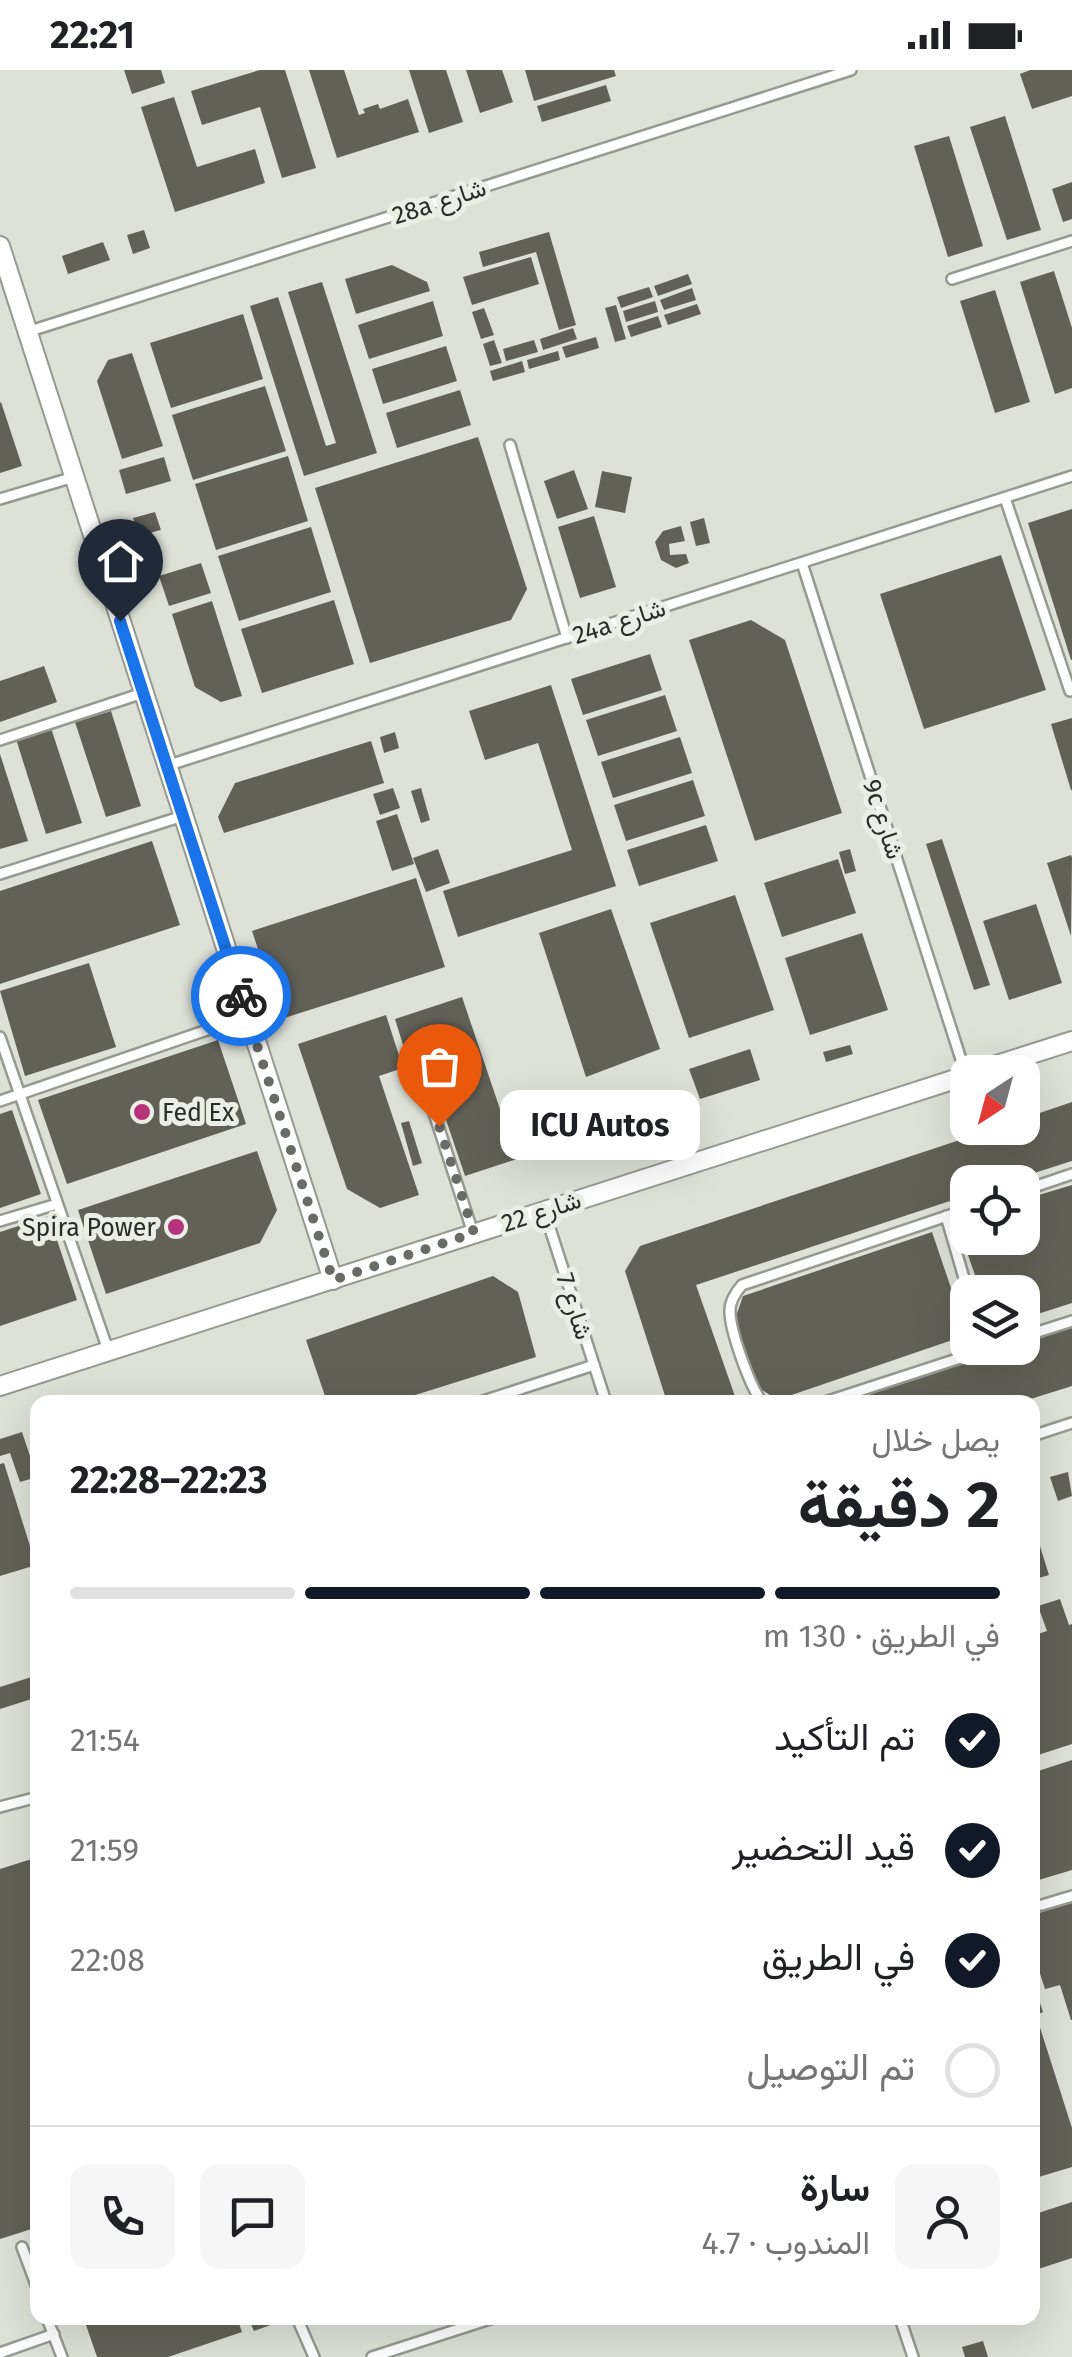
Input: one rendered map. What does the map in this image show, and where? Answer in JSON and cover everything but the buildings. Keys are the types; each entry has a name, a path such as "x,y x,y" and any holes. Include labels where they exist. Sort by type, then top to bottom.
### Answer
{"street":[{"path":"0,246 333,1280"},
{"name":"شارع 22","path":"1028,1055 1072,1041"},
{"name":"شارع 22","path":"0,1386 950,1080"}],"lane":[{"name":"28a شارع","path":"28,332 851,70"},
{"path":"952,278 1072,241"},
{"path":"510,445 567,638"},
{"name":"24a شارع","path":"166,766 1072,476"},
{"path":"0,499 74,477"},
{"path":"1005,498 1070,690"},
{"name":"9c شارع","path":"802,563 963,1055"},
{"path":"0,740 143,694"},
{"path":"0,874 183,816"},
{"path":"0,1101 248,1016"},
{"path":"0,1037 108,1352"},
{"path":"418,1061 474,1233"},
{"path":"1040,1184 1072,1174"},
{"path":"0,1221 57,1204"},
{"name":"شارع 7","path":"544,1210 604,1395"},
{"path":"758,1395 730,1314 735,1293 742,1285 950,1215"},
{"path":"946,1216 963,1275"},
{"path":"1040,1331 1072,1320"},
{"path":"846,1395 950,1360"},
{"path":"502,1395 594,1366"},
{"path":"1040,1433 1072,1423"},
{"path":"0,1808 30,1802"},
{"path":"1042,1905 1072,1896"},
{"path":"22,2247 30,2268"},
{"path":"51,2325 62,2357"},
{"path":"300,2325 314,2357"},
{"path":"372,2357 471,2325"},
{"path":"902,2325 913,2357"},
{"path":"0,2353 54,2334"}],"way so far":[{"path":"241,996 333,1280 474,1233 439,1126"}],"place":[{"name":"Fed Ex","path":"142,1112"},
{"name":"ICU Autos","path":"439,1126"},
{"name":"Spira Power","path":"176,1227"}],"route":[{"path":"120,621 241,996"}]}
